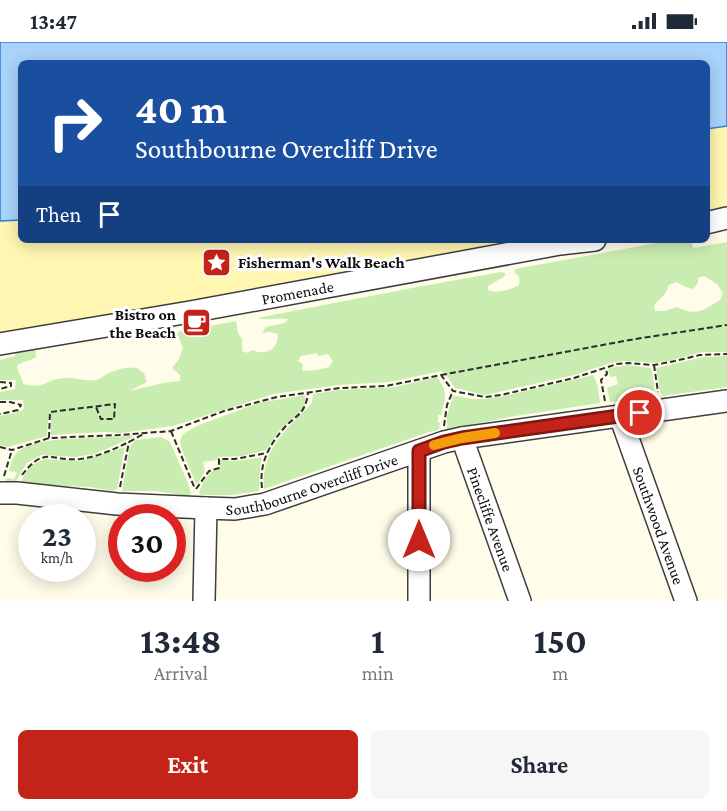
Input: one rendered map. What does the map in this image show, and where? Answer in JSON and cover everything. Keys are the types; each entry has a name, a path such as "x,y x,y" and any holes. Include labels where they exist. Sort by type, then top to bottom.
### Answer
{"street":[{"path":"710,222 727,218"},
{"name":"Promenade","path":"0,344 569,243"},
{"name":"Southbourne Overcliff Drive","path":"186,507 236,509 265,504 453,440 727,401"},
{"name":"Southwood Avenue","path":"614,417 686,601"},
{"name":"Pinecliffe Avenue","path":"453,440 520,601"},
{"path":"419,451 419,601"},
{"name":"Southbourne Overcliff Drive","path":"6,493 117,504"},
{"path":"204,601 206,508"}],"path":[{"path":"0,447 12,450 49,438 171,431 224,411 284,395 340,388 386,386 635,339 727,326"},
{"path":"441,375 453,391 485,397 574,378 617,364 654,365 700,355 727,354"},
{"path":"654,365 661,410"},
{"path":"606,368 607,374 601,380 614,417"},
{"path":"0,382 11,383 11,386 0,389"},
{"path":"453,391 444,419 453,440"},
{"path":"265,504 261,485 262,464 285,428 307,404 308,393"},
{"path":"0,402 21,405 18,410 0,414"},
{"path":"49,438 50,412 116,404 114,419 101,419 96,407"},
{"path":"171,431 196,490 208,471 219,468 219,459 235,459 267,453"},
{"path":"6,493 31,464 42,457 80,459 100,454 148,432"},
{"path":"117,504 129,442"},
{"path":"6,493 3,481 12,450"}],"green space":[{"path":"727,242 727,352 702,352 656,363 624,361 611,363 574,375 485,395 455,388 442,371 389,382 338,385 273,394 173,426 121,433 51,435 51,420 48,420 47,436 8,447 0,445 0,416 21,411 24,408 23,400 0,400 0,392 15,389 16,380 0,380 0,360 15,356 15,351 35,349 36,357 17,366 23,384 35,386 64,378 96,380 119,370 136,368 144,373 147,382 129,391 180,381 180,375 172,368 179,359 183,347 176,332 236,321 238,333 242,339 242,351 266,352 276,344 278,334 262,333 266,327 285,323 288,319 257,318 501,272 505,273 505,276 488,286 488,290 504,291 519,285 519,278 514,273 515,269 657,243 692,243 693,248","holes":["704,276 717,284 723,293 720,300 700,311 690,312 677,307 655,311 654,305 665,294 669,285 676,282 693,289 698,283 698,278","316,353 319,356 328,354 333,361 329,367 302,371 303,364 298,361 301,356"]},
{"path":"727,356 727,387 663,396 660,392 656,368 704,357"},
{"path":"628,365 651,368 654,397 610,402 607,388 618,384 616,376 610,377 608,370"},
{"path":"593,375 598,386 600,403 509,417 447,430 447,416 453,396 483,399 505,396"},
{"path":"437,377 445,395 441,415 438,415 439,430 264,489 264,472 272,450 283,433 312,403 313,394 395,387"},
{"path":"305,395 305,405 301,411 279,431 266,450 243,456 218,457 217,460 203,462 205,471 196,484 181,447 180,441 183,434 197,426 258,403"},
{"path":"133,435 132,438 94,454 76,457 41,455 27,463 14,484 7,484 5,479 14,479 17,472 9,471 14,457 20,450 31,445 59,440"},
{"path":"161,437 170,442 191,494 187,496 156,491 122,491 130,446 136,440"},
{"path":"125,447 117,489 112,491 90,487 22,484 23,477 30,466 45,459 81,461"},
{"path":"262,457 259,491 232,495 201,495 199,493 206,477 220,467 220,460 236,461"}],"sand":[{"path":"727,112 727,207 710,210 710,116"},
{"name":"Fisherman's Walk Beach","path":"18,203 18,243 531,243 188,309 74,320 0,336 0,204"}],"water":[{"path":"0,42 727,42 727,126 710,129 710,60 18,60 18,220 0,221"}],"slow traffic":[{"path":"434,445 495,433"}],"place":[{"name":"Fisherman's Walk Beach","path":"217,262"},
{"name":"Bistro on the Beach","path":"197,323"}],"route":[{"path":"419,540 419,451 462,438 640,413"}]}
